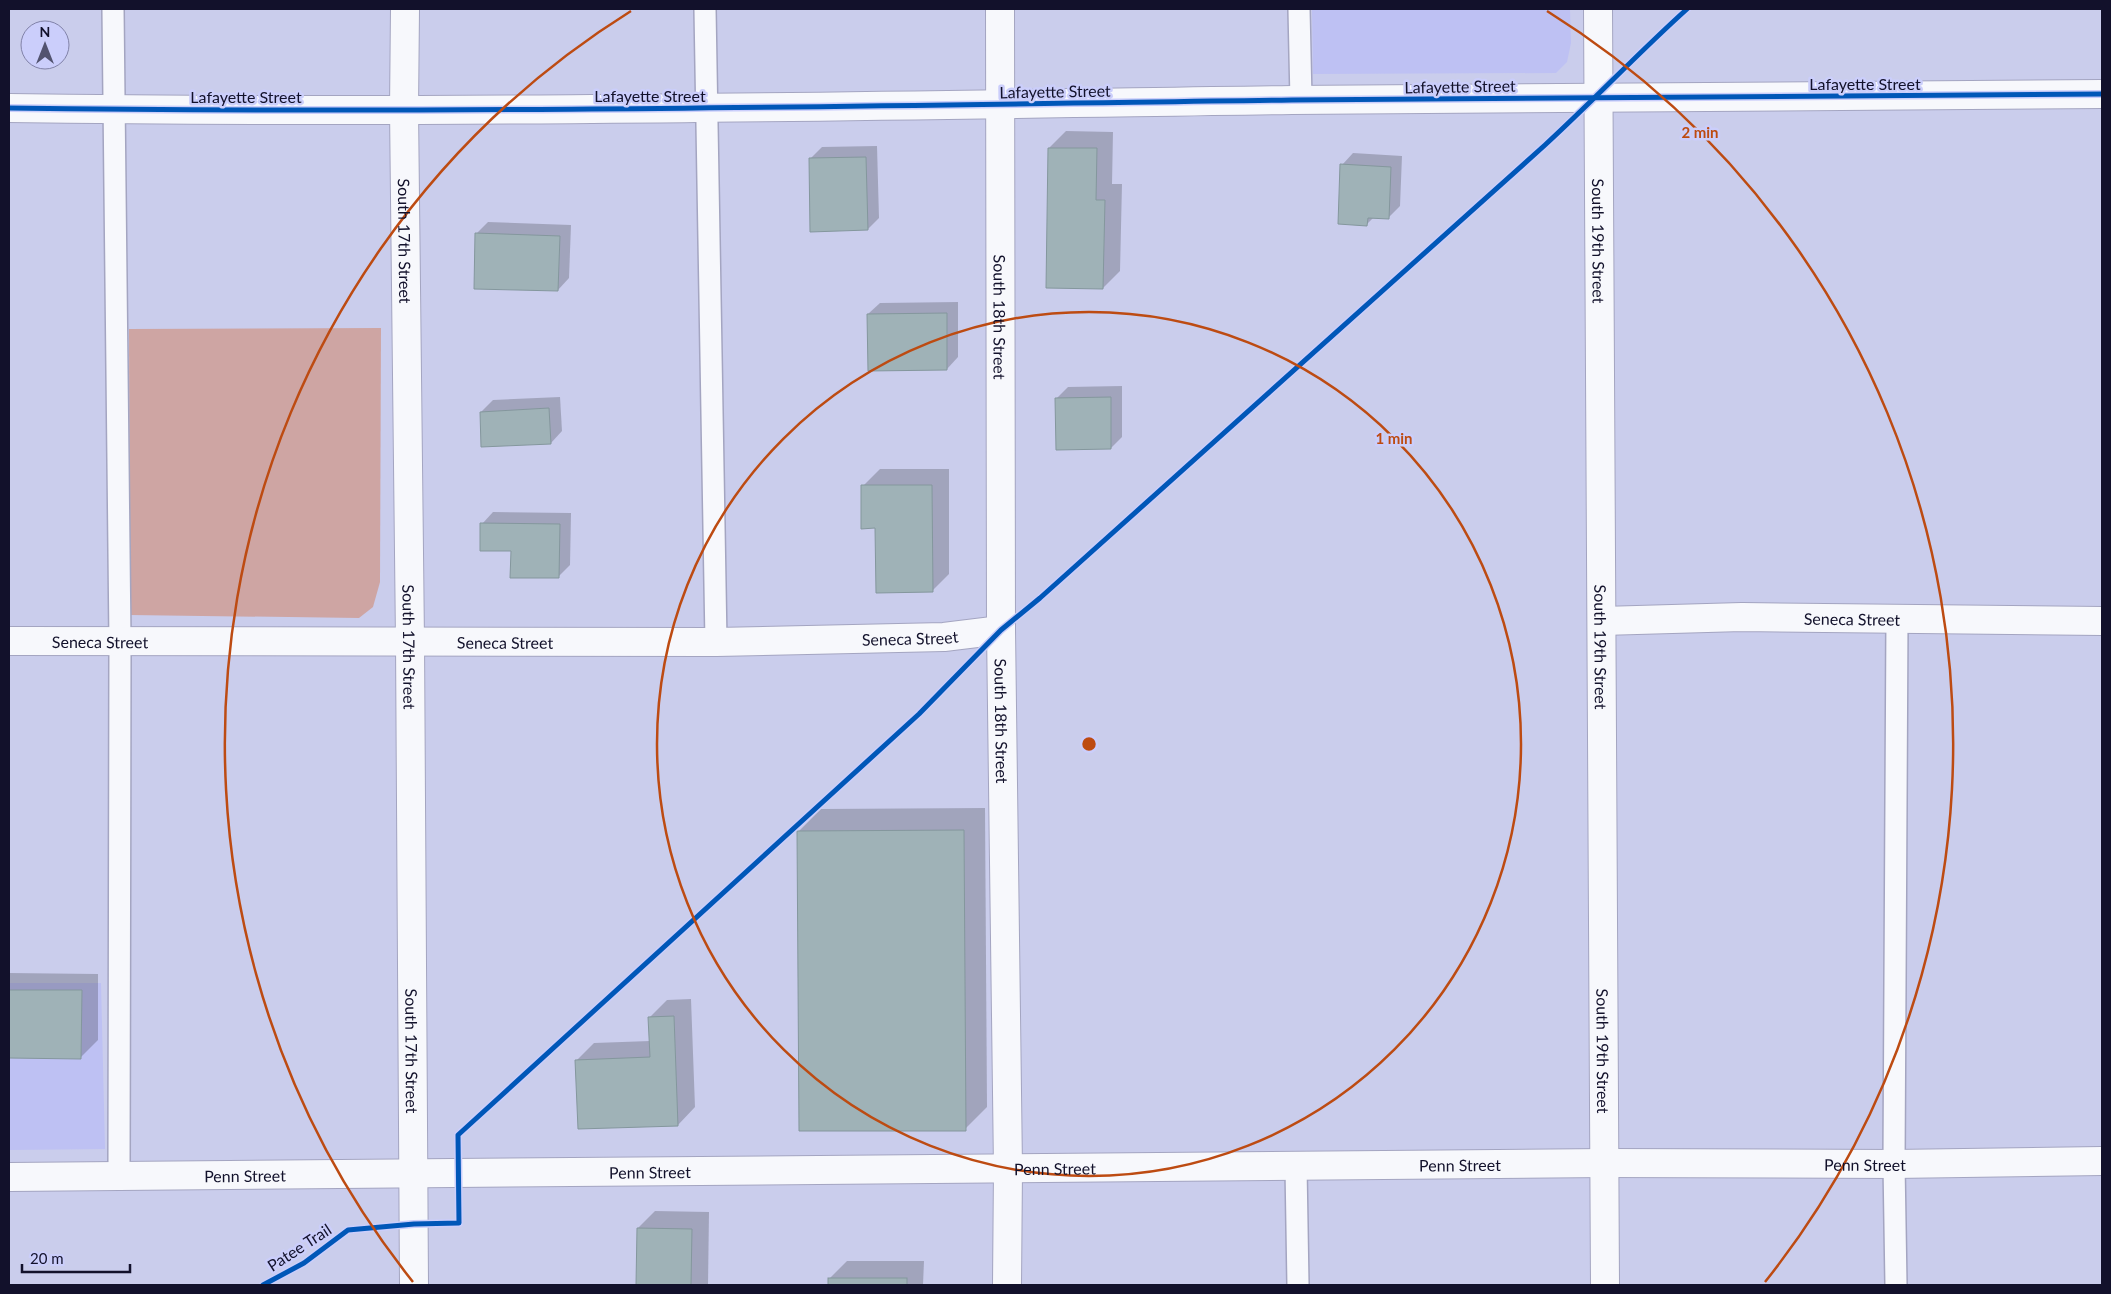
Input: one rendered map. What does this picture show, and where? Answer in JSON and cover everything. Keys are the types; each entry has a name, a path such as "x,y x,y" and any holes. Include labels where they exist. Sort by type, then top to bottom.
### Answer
{"street":[{"name":"South 17th Street","path":"405,9 404,109 414,1285"},
{"name":"South 18th Street","path":"1000,9 1001,630 1008,1169 1007,1285"},
{"name":"South 19th Street","path":"1598,9 1605,1163 1604,1285"},
{"name":"Lafayette Street","path":"9,108 404,109 705,107 1598,97 2102,94"},
{"name":"Seneca Street","path":"1602,621 1742,617 2102,622"},
{"name":"Seneca Street","path":"9,641 716,642 944,637 1001,630"},
{"name":"Penn Street","path":"9,1177 1605,1163 1894,1164 2102,1161"}],"lane":[{"path":"113,9 120,641 119,1177"},
{"path":"704,9 716,642"},
{"path":"1299,9 1301,100"},
{"path":"1896,1285 1894,1164 1897,619"},
{"path":"1296,1167 1298,1285"}],"shaded area":[{"path":"1312,9 1570,9 1571,43 1567,62 1556,73 1313,74"},
{"path":"381,328 380,582 373,607 359,618 130,615 129,329"},
{"path":"9,983 101,983 105,1149 9,1150"}],"building":[{"path":"1048,148 1097,148 1096,200 1105,200 1103,289 1046,288"},
{"path":"866,157 868,230 810,232 809,158"},
{"path":"1340,164 1391,167 1389,219 1368,218 1367,226 1338,224"},
{"path":"475,233 560,236 558,291 474,289"},
{"path":"947,313 947,370 868,371 867,314"},
{"path":"1111,397 1111,449 1056,450 1055,398"},
{"path":"549,408 551,444 481,447 480,412"},
{"path":"861,485 932,485 933,592 876,593 875,528 861,529"},
{"path":"480,523 560,524 559,578 510,578 511,551 480,551"},
{"path":"964,830 966,1131 799,1131 797,831"},
{"path":"9,990 82,990 81,1059 9,1058"},
{"path":"674,1016 678,1126 578,1129 575,1060 650,1057 648,1017"},
{"path":"637,1228 692,1229 691,1285 636,1285"},
{"path":"828,1278 907,1278 907,1285 828,1285"}],"cycle path":[{"name":"Patee Trail","path":"263,1285 304,1263 348,1230 414,1224 459,1223 458,1135 919,714 1001,630 1040,598 1545,145 1687,9"},
{"path":"9,108 490,110 1494,98 2102,94"}]}
